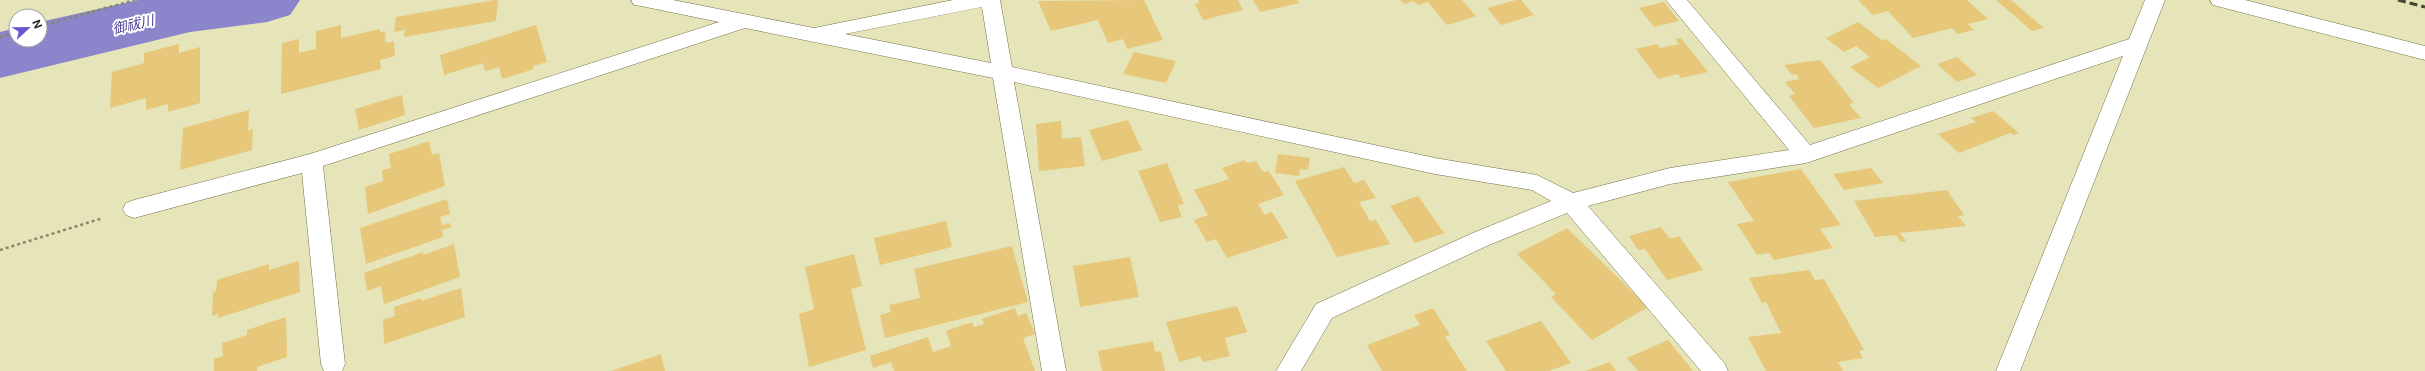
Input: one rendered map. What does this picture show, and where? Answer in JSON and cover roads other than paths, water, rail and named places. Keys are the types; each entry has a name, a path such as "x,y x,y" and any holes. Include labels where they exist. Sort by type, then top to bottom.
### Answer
{"street":[{"path":"641,0 1005,73 1435,166 1537,183 1571,202 1716,371"},
{"path":"811,34 986,0"},
{"path":"990,0 1005,73 1054,371"},
{"path":"1676,0 1806,155"},
{"path":"2008,371 2155,0"},
{"path":"2220,0 2425,53"},
{"path":"134,208 312,162 745,21"},
{"path":"1288,371 1324,311 1481,239 1571,202 1670,176 1806,155 2137,44"},
{"path":"312,162 333,364"}],"waterway":[{"name":"御祓川","path":"0,55 190,10 267,0"}],"railway":[{"path":"2398,0 2425,7"}]}
